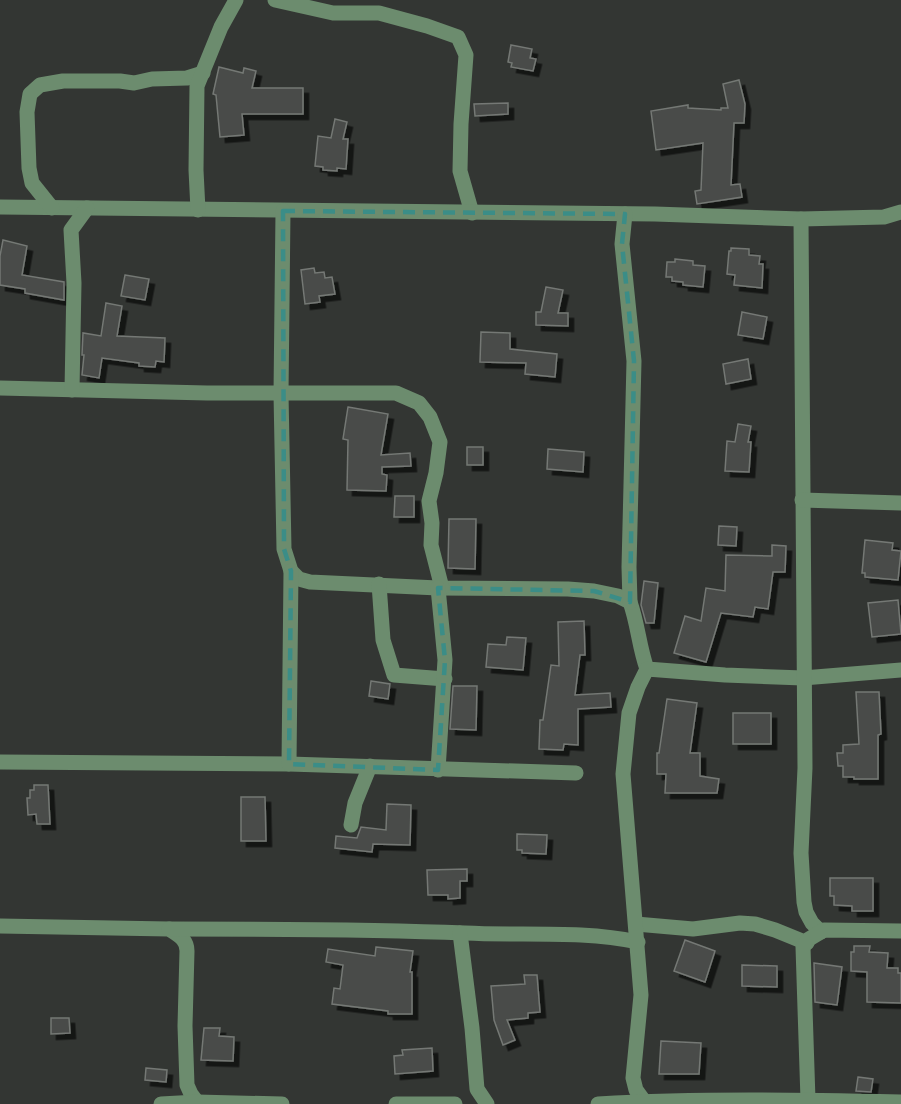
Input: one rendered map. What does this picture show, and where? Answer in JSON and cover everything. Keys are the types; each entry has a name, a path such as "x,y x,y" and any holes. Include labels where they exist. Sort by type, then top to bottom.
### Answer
{"street":[{"path":"198,210 196,86 221,27 236,0"},
{"path":"275,0 333,13 379,13 458,37 466,55 460,171 472,213"},
{"path":"52,208 32,183 29,168 27,112 30,94 40,85 63,81 134,83 152,79 187,78 202,73"},
{"path":"0,207 625,214 801,219 884,217 901,212"},
{"path":"72,390 74,283 71,230 87,208"},
{"path":"283,211 280,394 284,549 291,572 289,764"},
{"path":"625,214 622,244 634,360 630,602 636,620 640,649 647,669 629,713 624,774 641,995 633,1078 636,1090 644,1101"},
{"path":"801,219 805,768 801,853 806,912 821,932"},
{"path":"0,388 280,394 396,393 419,403 430,417 440,442 429,501 432,523 431,546 440,588 445,660 438,770"},
{"path":"802,500 901,503"},
{"path":"291,572 299,579 329,584 594,591 618,596 630,602"},
{"path":"379,585 383,640 394,675 445,679"},
{"path":"647,669 803,678 901,670"},
{"path":"0,762 289,764 576,773"},
{"path":"351,825 355,803 370,766"},
{"path":"636,924 693,929 740,923 755,924 807,943"},
{"path":"0,926 294,929 612,936 638,942"},
{"path":"169,929 187,944 188,979 185,1026 187,1085 197,1102"},
{"path":"807,1100 804,947 824,930 901,931"},
{"path":"460,933 477,1089 487,1104"},
{"path":"598,1104 644,1101 901,1102"},
{"path":"161,1104 197,1102 282,1104"},
{"path":"396,1104 455,1104"}],"highlighted area":[{"path":"283,211 625,214 622,244 634,361 630,602 594,591 438,588 445,660 438,770 289,764 291,571 284,549"}],"building":[{"path":"511,45 532,49 530,58 536,59 533,71 511,67 512,63 508,62"},
{"path":"219,67 243,73 244,68 256,71 252,88 303,88 303,114 242,114 244,135 220,137 216,95 213,94"},
{"path":"739,80 745,104 744,123 734,123 731,185 740,184 742,197 697,204 695,191 701,190 703,143 656,150 651,111 688,105 688,108 721,110 721,108 728,108 723,84"},
{"path":"508,103 508,114 475,116 474,104"},
{"path":"335,119 347,122 343,139 348,139 346,169 323,170 323,167 315,166 318,136 331,138"},
{"path":"3,240 27,246 22,275 64,282 64,300 25,293 25,289 0,285 0,256"},
{"path":"731,248 749,249 749,255 760,256 759,264 763,264 762,288 734,285 735,275 727,274"},
{"path":"675,259 693,261 693,265 705,266 703,287 683,285 683,282 672,281 672,277 666,277 667,262 675,262"},
{"path":"314,268 315,273 324,272 325,278 332,277 335,294 319,296 320,302 305,304 301,270"},
{"path":"125,275 149,279 145,300 121,296"},
{"path":"546,287 563,290 558,313 568,313 568,326 536,325 536,312 541,312"},
{"path":"106,303 122,306 117,336 165,338 164,362 156,361 155,367 139,366 139,363 102,358 99,378 82,375 83,333 101,336"},
{"path":"742,312 767,317 763,339 738,335"},
{"path":"481,332 510,333 510,349 557,354 555,377 525,374 526,363 480,362"},
{"path":"748,359 751,379 726,384 723,364"},
{"path":"348,407 388,414 381,455 410,453 411,466 382,467 382,474 387,475 386,491 347,490 348,440 343,439"},
{"path":"738,424 751,426 748,442 751,442 749,472 725,471 727,441 735,442"},
{"path":"467,447 483,447 483,465 467,465"},
{"path":"548,449 584,452 583,472 547,469"},
{"path":"395,496 414,496 414,517 394,517"},
{"path":"449,519 476,519 475,569 448,568"},
{"path":"719,526 737,527 736,546 718,545"},
{"path":"865,540 893,543 892,550 901,551 898,580 865,577 865,573 862,573"},
{"path":"772,545 786,546 785,572 773,572 768,609 755,607 753,617 721,613 706,662 674,653 685,616 701,621 706,588 725,591 726,555 772,556"},
{"path":"644,581 658,583 654,623 646,623 641,605"},
{"path":"898,600 901,634 872,637 868,603"},
{"path":"584,621 585,655 580,655 575,695 610,693 611,707 578,709 578,745 564,744 563,750 539,749 540,720 543,720 551,665 559,666 558,622"},
{"path":"507,637 526,638 523,670 486,667 488,644 506,645"},
{"path":"371,681 390,684 388,699 369,696"},
{"path":"453,686 477,686 476,730 450,729"},
{"path":"856,692 879,692 881,734 878,735 878,779 843,777 843,766 838,766 837,753 843,753 843,745 859,744"},
{"path":"667,699 697,703 690,753 700,753 700,776 719,779 717,793 665,793 666,774 657,774 657,753 659,753"},
{"path":"733,713 771,713 771,744 733,744"},
{"path":"34,785 48,785 50,824 37,824 36,814 28,815 27,798 30,798 30,790 34,790"},
{"path":"241,797 265,797 266,841 241,841"},
{"path":"387,804 411,805 410,845 373,844 372,852 335,848 336,836 357,838 361,827 386,830"},
{"path":"517,834 547,835 546,854 522,853 522,850 517,850"},
{"path":"467,869 467,881 460,881 460,898 448,899 448,895 428,895 427,870"},
{"path":"830,878 873,878 873,911 852,911 852,906 834,905 834,896 830,896"},
{"path":"685,940 715,951 705,982 674,971"},
{"path":"854,946 870,946 869,952 888,953 887,968 898,968 898,973 901,973 901,1003 867,1002 867,972 851,971 851,952 854,952"},
{"path":"376,947 413,951 410,972 412,972 412,1014 388,1014 388,1011 332,1004 334,988 340,989 343,965 326,962 328,949 375,956"},
{"path":"814,963 842,967 837,1005 815,1002"},
{"path":"742,965 777,966 777,987 742,986"},
{"path":"524,975 537,975 540,1012 528,1013 528,1018 507,1020 515,1040 503,1045 494,1020 491,986 525,984"},
{"path":"51,1018 69,1018 70,1033 51,1034"},
{"path":"204,1028 220,1028 219,1036 234,1037 233,1061 201,1060"},
{"path":"661,1041 701,1043 699,1074 659,1074"},
{"path":"432,1048 433,1071 395,1074 394,1056 403,1055 402,1050"},
{"path":"146,1068 167,1070 166,1082 145,1080"},
{"path":"858,1077 873,1079 871,1092 856,1091"}]}
